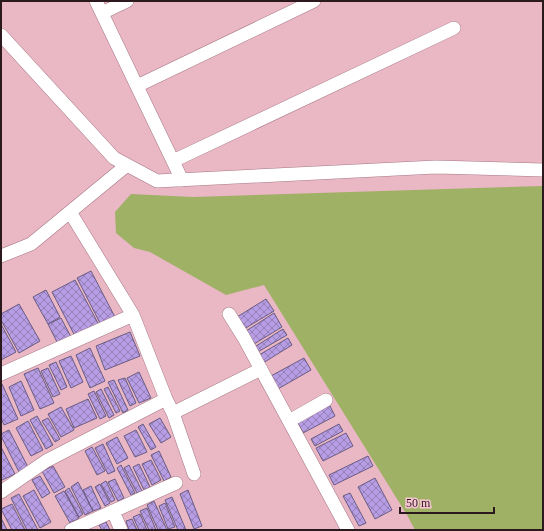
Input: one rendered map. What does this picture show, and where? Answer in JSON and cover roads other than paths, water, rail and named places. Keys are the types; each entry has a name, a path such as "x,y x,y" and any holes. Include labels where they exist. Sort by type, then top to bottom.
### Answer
{"street":[{"path":"96,1 182,180"},
{"path":"102,13 127,1"},
{"path":"137,86 314,1"},
{"path":"173,161 454,28"},
{"path":"1,35 114,158 157,181 436,167 543,170"},
{"path":"1,256 31,244 127,165"},
{"path":"70,212 133,315 173,413 194,474"},
{"path":"229,314 244,338 348,530"},
{"path":"1,374 133,315"},
{"path":"173,413 261,369"},
{"path":"1,492 46,461 166,399"},
{"path":"289,421 326,400"},
{"path":"71,530 176,483"},
{"path":"113,511 121,530"}]}
